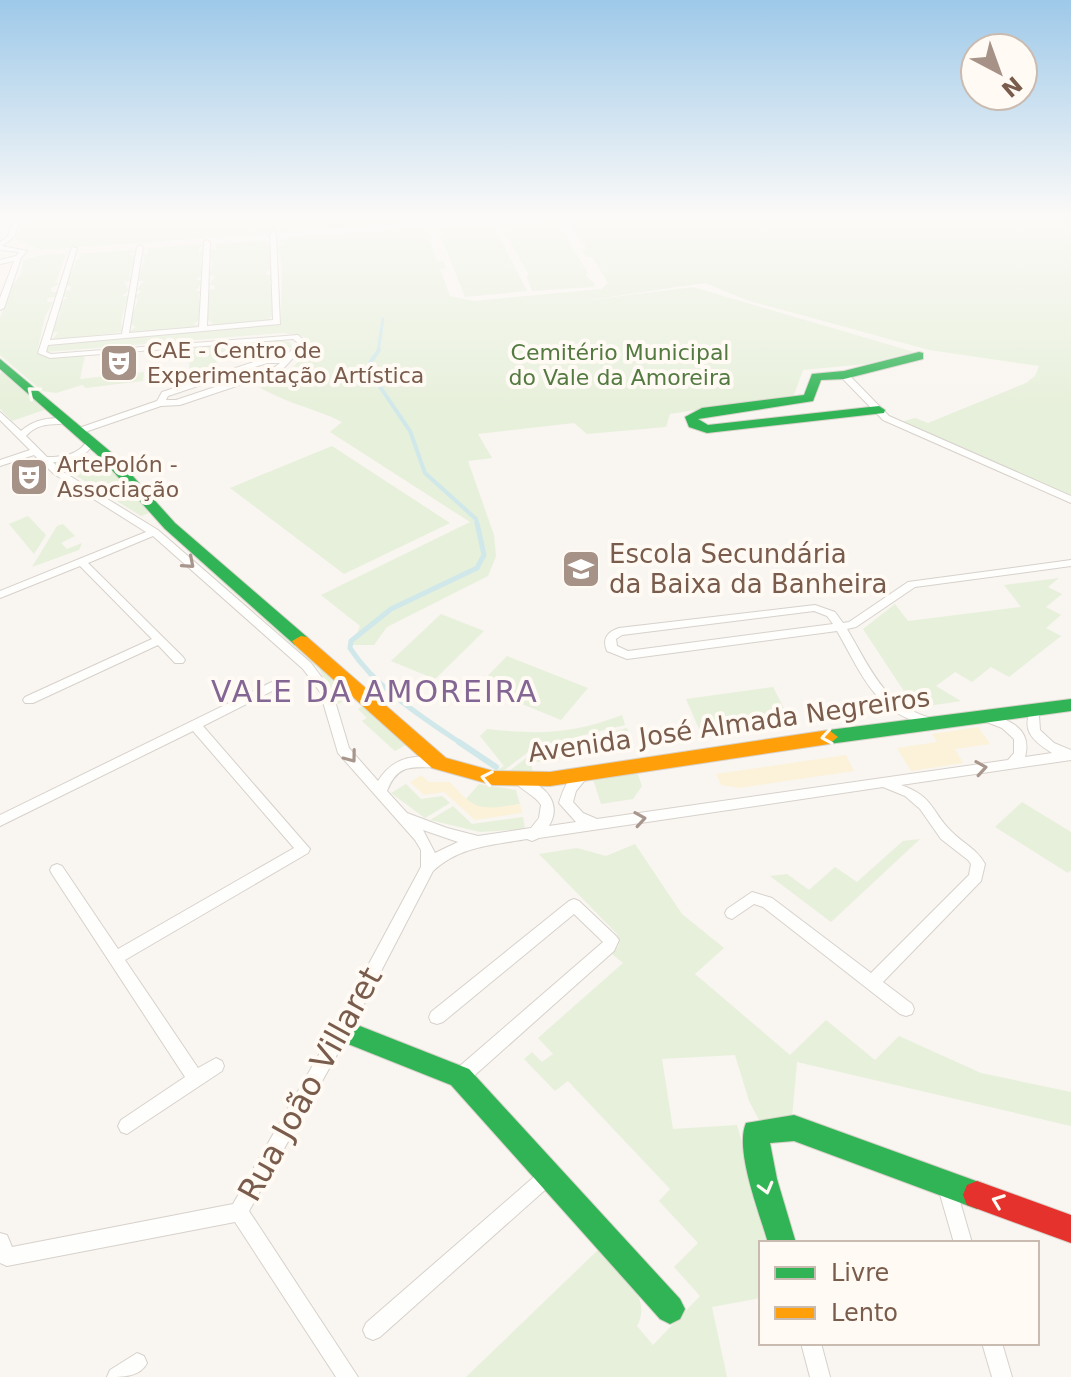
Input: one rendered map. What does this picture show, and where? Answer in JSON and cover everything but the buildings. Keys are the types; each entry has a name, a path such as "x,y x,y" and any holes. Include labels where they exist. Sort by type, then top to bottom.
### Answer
{"street":[{"path":"0,308 10,279"},
{"path":"22,436 26,428 42,422 79,431 160,403 172,404 192,398 278,369 303,343 295,337 50,356 42,353 64,279"},
{"path":"125,336 135,279"},
{"path":"203,329 205,279"},
{"path":"45,343 269,324 279,320 276,279"},
{"path":"879,410 707,429 694,424 691,417 702,412 809,398 816,377 844,375 919,356"},
{"name":"Avenida José Almada Negreiros","path":"0,363 79,431 170,526 439,763 485,779 522,782 582,775 933,721 1071,705"},
{"path":"844,375 886,418 1071,500"},
{"path":"0,415 57,472 154,532 307,666 326,691 343,750 402,815 428,850 428,867"},
{"path":"0,463 39,455 73,456 83,452 79,431"},
{"path":"0,595 154,532"},
{"path":"82,562 179,660"},
{"path":"933,721 910,718 888,703 840,627 831,614 815,608 619,632 610,638 611,648 627,655 840,627 852,625 912,584 1071,563"},
{"path":"29,700 160,640"},
{"path":"0,821 280,682"},
{"path":"879,729 888,721 888,703"},
{"path":"1037,708 1030,717 1032,728 1047,745 1068,755"},
{"path":"980,715 1006,725 1020,738 1020,754 1012,763"},
{"path":"115,958 303,849 195,725"},
{"path":"428,867 440,854 480,841 532,836 1068,755"},
{"path":"380,793 384,778 395,766 415,759 439,763"},
{"path":"582,775 570,789 566,803 578,817 603,825"},
{"path":"925,805 922,793 934,775"},
{"path":"522,782 543,795 547,802 547,817 532,836"},
{"path":"872,983 977,873 973,856 946,835 925,805 900,788 879,784"},
{"path":"402,815 444,833 480,841"},
{"name":"Rua João Villaret","path":"348,1377 239,1212 342,1030 428,867"},
{"path":"57,870 196,1079"},
{"path":"732,913 748,899 762,899 906,1009"},
{"path":"437,1017 574,905 611,940 609,946 460,1077"},
{"path":"342,1030 460,1077 670,1309"},
{"path":"127,1126 216,1066"},
{"path":"781,1241 763,1179 755,1132 794,1128 1071,1229"},
{"path":"373,1330 549,1175"},
{"path":"946,1181 962,1241"},
{"path":"2,1255 239,1212"},
{"path":"812,1345 820,1377"},
{"path":"993,1345 1002,1377"},
{"path":"117,1377 137,1363"}],"green space":[{"path":"17,279 57,279 59,284 51,288 51,292 57,292 55,297 48,298 47,302 53,302 45,316 37,353 52,358 85,355 80,379 144,372 143,381 86,388 82,385 56,393 42,391 0,355 0,318"},
{"path":"68,279 131,279 124,282 129,290 122,296 128,296 121,321 122,332 52,340 58,332 52,332 60,314 60,303 68,297 62,297 64,291 70,290 71,286 65,286"},
{"path":"197,279 203,281 196,291 203,291 199,294 200,319 193,325 201,324 199,328 127,333 136,327 129,323 138,300 135,296 142,291 136,290 144,281 138,281"},
{"path":"213,279 273,279 268,283 273,285 271,307 275,313 269,318 275,321 207,326 213,323 206,319 208,290 215,289 214,285 209,285"},
{"name":"Cemitério Municipal do Vale da Amoreira","path":"282,279 444,279 450,296 474,301 601,289 608,283 606,279 1071,279 1071,495 901,422 915,418 928,423 1026,383 1035,376 1039,366 929,350 746,300 705,283 582,301 693,287 914,352 866,364 803,370 794,395 670,414 666,427 587,434 574,423 478,434 492,458 468,461 494,535 496,556 488,576 387,627 374,645 352,645 360,626 321,595 470,522 330,432 342,422 256,385 285,375 312,348 310,341 302,336 281,333 46,352 47,347 55,344 281,322"},
{"path":"458,279 521,279 527,291 465,297"},
{"path":"527,279 590,279 595,284 594,287 532,291"},
{"path":"278,340 290,342 292,347 281,352 270,349 217,354 216,372 193,375 193,370 189,371 190,351 194,348"},
{"path":"3,372 47,409 12,421 0,409 0,373"},
{"path":"332,446 450,523 344,574 230,488"},
{"path":"106,461 149,513 141,516 72,473"},
{"path":"28,516 46,535 34,554 9,524"},
{"path":"63,524 75,536 61,543 67,549 82,543 79,550 32,567 57,526"},
{"path":"182,546 354,695 338,704 319,669"},
{"path":"1059,578 1048,587 1062,594 1046,607 1061,615 1046,628 1061,636 1009,677 991,667 972,682 955,672 936,686 961,701 915,708 863,629 895,604 908,621 1021,607 1004,585"},
{"path":"441,614 484,631 435,679 391,661"},
{"path":"507,656 588,688 561,720 478,686"},
{"path":"773,687 789,718 700,731 686,699"},
{"path":"364,705 408,744 395,751 362,721 367,718 358,709"},
{"path":"622,715 625,725 535,747 499,774 493,773 504,766 480,736 487,729 540,732 571,729"},
{"path":"627,728 634,748 531,763 533,773 505,774 537,750"},
{"path":"637,772 642,786 633,799 601,804 593,779"},
{"path":"406,784 421,799 442,796 450,803 425,818 391,793"},
{"path":"479,784 516,790 520,804 491,809 478,807 466,799"},
{"path":"1022,802 1071,832 1071,870 1068,873 995,827"},
{"path":"453,806 472,824 523,817 525,829 480,832 430,820"},
{"path":"920,839 831,922 770,876 787,874 809,890 835,867 857,882 903,841"},
{"path":"635,844 682,914 724,948 695,974 790,1055 826,1020 875,1060 899,1036 981,1073 1071,1092 1071,1126 797,1062 792,1118 759,1120 749,1101 735,1055 662,1059 673,1129 737,1125 769,1241 759,1241 759,1298 712,1307 727,1377 466,1377 599,1249 637,1294 641,1315 637,1326 653,1345 700,1296 674,1267 698,1243 659,1201 670,1189 568,1081 555,1091 524,1059 532,1052 542,1062 553,1054 538,1038 623,963 612,954 619,945 617,934 539,854 577,848 606,856"}],"sand":[{"path":"978,727 990,744 955,749 963,763 911,771 897,748 937,742 932,734"},
{"path":"846,755 854,771 739,788 721,785 716,774"},
{"path":"421,775 429,782 450,782 466,799 480,806 520,804 522,813 475,820 444,792 424,795 410,782"}],"waterway":[{"path":"378,351 383,319"},
{"path":"378,351 370,363 370,372 410,431 425,473 476,519 477,525"},
{"path":"462,744 387,689 350,648 351,641 391,609 477,568 484,555 477,523"},
{"path":"459,742 496,767"}],"traffic: fast":[{"path":"879,410 707,429 694,424 691,417 702,412 809,398 816,377 844,375 919,356"},
{"path":"0,363 107,456 170,526 301,641"},
{"path":"829,737 1071,705"},
{"path":"342,1030 460,1077 670,1309"},
{"path":"781,1241 763,1179 755,1132 794,1128 977,1195"}],"traffic: slow":[{"path":"301,641 439,763 493,778 550,779 829,737"}],"traffic: jam":[{"path":"977,1195 1071,1229"}],"place":[{"name":"CAE - Centro de Experimentação Artística","path":"119,363"},
{"name":"ArtePolón - Associação","path":"29,477"},
{"name":"Escola Secundária da Baixa da Banheira","path":"581,569"}],"district":[{"name":"VALE DA AMOREIRA","path":"375,691"}]}
